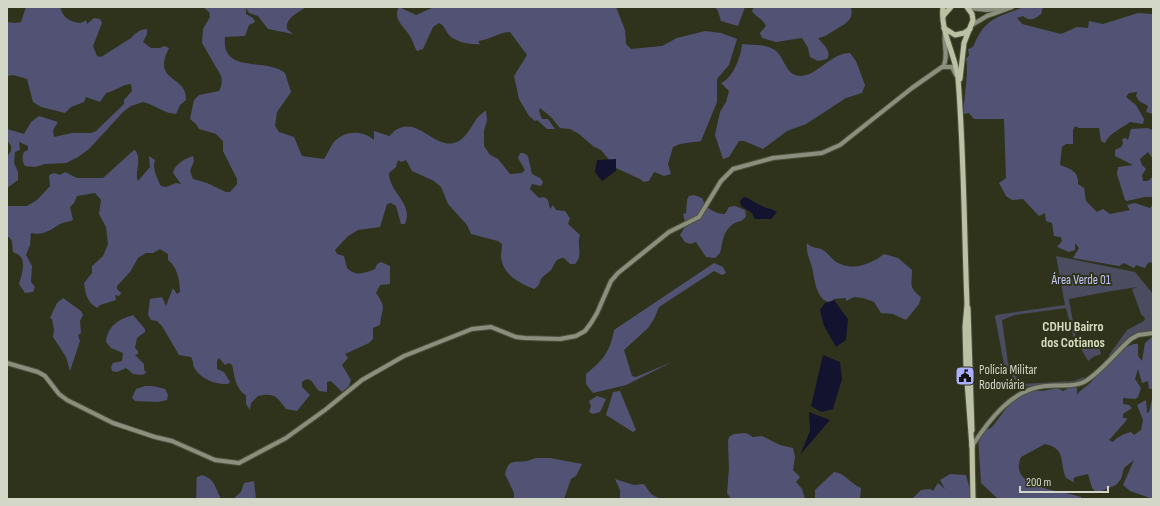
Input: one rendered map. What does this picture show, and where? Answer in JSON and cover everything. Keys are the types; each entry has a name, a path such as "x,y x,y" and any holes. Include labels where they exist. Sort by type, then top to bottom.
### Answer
{"highway":[{"path":"943,7 942,17 944,29 953,53 958,76 960,100 967,304 965,327 973,422 971,437"},
{"path":"942,17 951,7"},
{"path":"960,100 962,49 972,26 972,14 968,7"},
{"path":"944,29 955,35 964,33 972,26"},
{"path":"969,377 973,499"}],"street":[{"path":"968,7 988,10 1005,7"},
{"path":"972,26 986,16 1012,7"},
{"path":"7,363 38,372 45,376 59,394 67,400 113,423 172,441 215,460 239,464 286,438 325,410 362,380 408,354 472,329 491,327 516,337 525,338 560,339 576,336 585,330 591,323 611,281 618,273 669,232 699,217 721,181 733,168 773,158 830,151 840,145 912,88 942,67 946,61 944,29"},
{"path":"944,47 952,67 958,76"},
{"path":"942,67 952,67"},
{"path":"972,447 980,433 1011,400 1024,391 1035,387 1073,385 1084,381 1132,339 1138,335 1153,333"},
{"path":"973,422 975,430 980,433"},
{"path":"971,437 980,433"}],"green space":[{"name":"Área Verde 01","path":"1056,256 1135,272 1153,294 1153,331 1140,333 1134,336 1109,358 1109,355 1127,330 1144,321 1145,318 1141,314 1132,289 1137,287 1069,299 1076,339 1079,342 1078,344 1074,339 1066,308 1015,315 1002,320 1008,363 1021,384 1074,381 1084,377 1085,379 1080,381 1052,385 1019,386 1004,364 995,317 996,315 1065,305"},
{"path":"1097,339 1101,354 1088,361 1079,345 1080,342"}],"shaded area":[{"path":"26,7 60,7 65,17 81,23 86,20 87,24 94,18 100,19 102,23 93,46 97,56 101,57 131,38 134,34 147,29 147,34 143,42 151,48 160,48 164,46 169,48 164,67 167,73 182,86 185,92 186,100 180,105 176,114 143,102 131,106 123,112 89,149 66,163 45,164 35,167 25,166 23,156 24,152 28,150 28,146 19,142 20,150 15,152 14,163 18,172 18,180 7,188 7,157 11,151 11,146 7,140 7,129 24,134 31,122 39,116 58,122 53,130 54,137 72,133 91,133 96,131 124,104 124,100 132,91 131,84 106,93 100,102 86,97 84,102 71,107 65,113 41,107 33,102 27,79 13,75 7,76 7,22 21,22"},
{"path":"203,7 306,7 293,16 288,22 287,29 293,34 268,29 258,16 249,13 246,8 246,14 253,18 255,22 249,25 245,36 225,37 226,49 230,56 237,61 277,68 285,73 291,92 277,112 275,126 279,132 294,137 302,156 324,159 334,142 338,138 348,133 364,134 374,140 374,131 389,136 395,130 404,127 418,129 439,141 454,143 464,137 477,118 486,111 487,120 484,131 484,146 490,155 498,159 510,174 522,173 525,170 518,158 520,153 524,153 528,156 532,174 540,178 543,182 541,186 532,184 530,189 539,198 544,197 548,200 550,209 553,205 556,210 565,211 570,218 568,224 580,235 578,261 575,264 570,264 564,258 559,259 534,289 517,281 508,273 502,263 502,244 498,241 471,234 467,225 448,204 441,187 434,181 412,171 406,160 401,162 398,160 396,167 389,173 390,180 406,210 407,217 405,224 401,224 396,206 391,203 387,204 380,227 358,230 348,236 335,250 337,254 344,256 347,268 354,273 364,273 375,269 377,264 381,262 390,266 390,284 380,285 376,293 383,305 380,325 373,328 373,339 369,343 345,354 348,358 342,365 351,380 349,386 342,392 331,381 327,382 327,392 319,391 310,380 305,380 302,382 302,387 310,395 297,411 286,409 275,396 272,395 258,396 251,403 250,410 246,404 246,395 238,386 232,365 229,363 225,365 219,358 217,360 217,369 224,372 230,382 228,384 223,384 209,381 201,376 194,368 191,357 179,355 162,326 157,321 151,320 148,315 150,299 162,297 166,306 173,288 177,294 180,292 179,279 176,270 168,260 168,254 160,249 153,253 146,253 138,258 130,272 117,286 117,289 121,293 119,296 115,295 116,300 100,305 97,308 91,303 87,297 84,283 92,273 92,266 103,256 108,244 106,227 99,214 101,200 95,193 77,196 74,203 70,207 73,220 62,223 43,233 31,233 30,245 26,255 32,266 31,282 35,287 33,292 25,293 19,284 23,269 23,261 19,255 13,252 12,241 9,237 7,237 7,206 27,206 37,200 50,186 49,176 51,174 56,173 60,175 65,172 77,178 103,178 134,150 138,156 138,181 150,167 149,156 155,160 155,169 161,186 166,187 176,183 181,184 173,173 174,170 180,162 193,156 194,161 190,171 193,179 207,183 226,192 230,192 237,184 237,179 223,151 223,141 216,134 199,129 190,119 194,100 199,95 219,91 222,82 220,74 202,43 203,29 210,17 209,12"},
{"path":"399,7 416,15 434,7 616,7 625,30 626,44 631,49 662,46 677,38 705,31 721,33 737,39 729,65 717,79 717,102 701,141 683,143 673,147 668,164 671,174 664,176 654,172 649,181 644,182 616,168 601,150 570,129 560,128 551,117 540,108 539,111 542,119 548,119 555,129 547,129 537,120 535,121 529,116 519,99 514,76 527,55 510,32 502,33 478,41 480,44 472,44 459,41 452,37 439,23 433,27 423,49 417,51 410,36 398,19 397,11"},
{"path":"715,7 745,7 738,26 721,21"},
{"path":"754,7 851,7 852,12 850,19 846,23 825,36 818,38 828,50 828,56 827,59 818,61 810,57 808,48 802,38 776,42 762,38 760,33 766,26 752,11"},
{"path":"1024,7 1043,7 1041,14 1035,18 1028,19 1023,16 1017,18 1022,24 1061,34 1077,27 1088,28 1089,21 1103,24 1138,13 1153,14 1153,114 1146,112 1148,106 1139,101 1136,96 1137,92 1129,93 1126,97 1136,105 1144,119 1143,124 1130,122 1112,134 1105,143 1101,141 1099,128 1079,128 1075,126 1073,130 1073,144 1066,144 1062,147 1060,165 1076,174 1078,184 1084,188 1086,201 1097,212 1103,209 1110,214 1130,210 1127,205 1135,203 1150,208 1153,204 1153,262 1148,263 1145,268 1136,265 1134,268 1124,263 1119,266 1073,258 1079,248 1075,243 1075,250 1069,252 1057,247 1062,241 1061,237 1054,236 1052,223 1046,221 1045,213 1039,216 1023,199 1012,200 1006,196 999,183 1006,178 1004,119 974,119 969,113 963,114 967,76 966,59 969,55 968,49 973,47 977,37 992,20"},
{"path":"742,44 762,45 773,49 777,52 791,72 800,76 812,72 830,60 843,54 850,53 856,61 865,85 862,93 846,98 806,124 787,131 763,149 744,141 739,141 729,157 723,159 715,135 720,112 726,102 729,91 721,83 733,72 740,55"},
{"path":"1131,129 1153,129 1153,159 1148,152 1140,159 1142,165 1146,169 1142,175 1143,181 1148,181 1153,176 1153,197 1144,197 1127,201 1125,200 1117,174 1118,167 1133,165 1115,156 1115,150 1123,144 1122,139 1126,138 1128,140"},
{"path":"616,159 616,171 602,181 595,172 597,160"},
{"path":"694,195 702,198 705,205 718,213 725,214 729,207 735,206 745,210 745,218 733,224 727,230 720,253 715,258 706,257 696,242 690,244 685,242 680,235 686,225 683,214 686,213 687,200 689,196"},
{"path":"744,197 777,212 771,219 755,219 752,213 741,206 740,201"},
{"path":"807,243 823,250 838,263 850,266 862,265 874,261 884,254 898,258 912,270 912,288 921,297 919,304 906,320 893,314 881,313 874,302 863,298 854,297 846,301 846,298 833,299 835,302 824,300 820,296 816,285 807,252"},
{"path":"714,263 723,267 726,273 722,275 714,271 659,307 648,328 624,350 632,376 636,377 672,362 626,385 593,393 586,384 586,374 605,355 614,330"},
{"path":"63,298 81,311 83,315 80,321 81,333 78,335 80,341 70,371 66,357 53,337 54,330 52,319 50,318 57,303"},
{"path":"834,300 848,319 846,340 836,347 824,326 820,310 825,303"},
{"path":"133,315 145,329 145,332 137,338 135,348 138,351 138,354 135,355 144,364 146,373 142,375 133,374 126,368 117,372 112,371 111,367 113,363 122,361 123,353 111,348 106,342 107,336 114,324"},
{"path":"1153,336 1153,389 1149,389 1148,381 1142,383 1138,369 1135,379 1141,388 1138,397 1135,399 1123,398 1123,404 1129,405 1132,408 1123,414 1123,418 1127,418 1126,421 1109,440 1113,442 1123,435 1131,432 1134,435 1141,430 1143,420 1137,405 1146,400 1147,413 1149,412 1153,395 1153,499 1130,491 1123,485 1134,460 1124,468 1121,479 1116,485 1097,493 1092,488 1088,474 1075,477 1073,480 1075,483 1066,478 1061,457 1057,449 1045,444 1021,457 1019,468 1022,476 1040,487 1081,497 1081,499 998,499 981,483 978,436 983,429 989,429 993,426 1010,403 1019,398 1026,390 1043,391 1057,388 1063,391 1072,386 1077,388 1077,395 1095,378 1100,369 1107,362 1123,349 1134,344 1138,344 1138,356 1142,361 1145,343"},
{"path":"823,355 840,362 842,379 833,409 821,412 811,406"},
{"path":"145,386 165,389 168,395 167,400 158,402 135,401 132,398 136,389"},
{"path":"620,391 636,430 633,432 606,415 613,392"},
{"path":"597,396 606,399 600,412 593,414 589,412 591,406 589,401"},
{"path":"809,412 830,420 800,455 810,431"},
{"path":"746,433 753,437 762,436 780,445 793,448 795,457 793,470 800,477 796,482 802,489 805,499 731,499 727,493 729,469 728,441 729,437 734,434"},
{"path":"536,458 550,458 582,464 576,476 571,479 564,499 514,499 514,493 505,474 508,466 513,462 527,461"},
{"path":"834,472 845,476 861,488 860,499 815,499 815,490"},
{"path":"950,474 966,475 971,494 970,499 912,499 921,490 930,489 933,491 938,483 945,489 940,480"},
{"path":"202,475 212,481 221,499 196,499 197,477"},
{"path":"615,479 634,485 644,484 651,494 660,499 620,499 620,490"},
{"path":"254,481 256,499 233,499 241,492 244,483"}],"place":[{"name":"Polícia Militar Rodoviária","path":"965,376"}],"district":[{"name":"CDHU Bairro dos Cotianos","path":"1073,334"}]}
